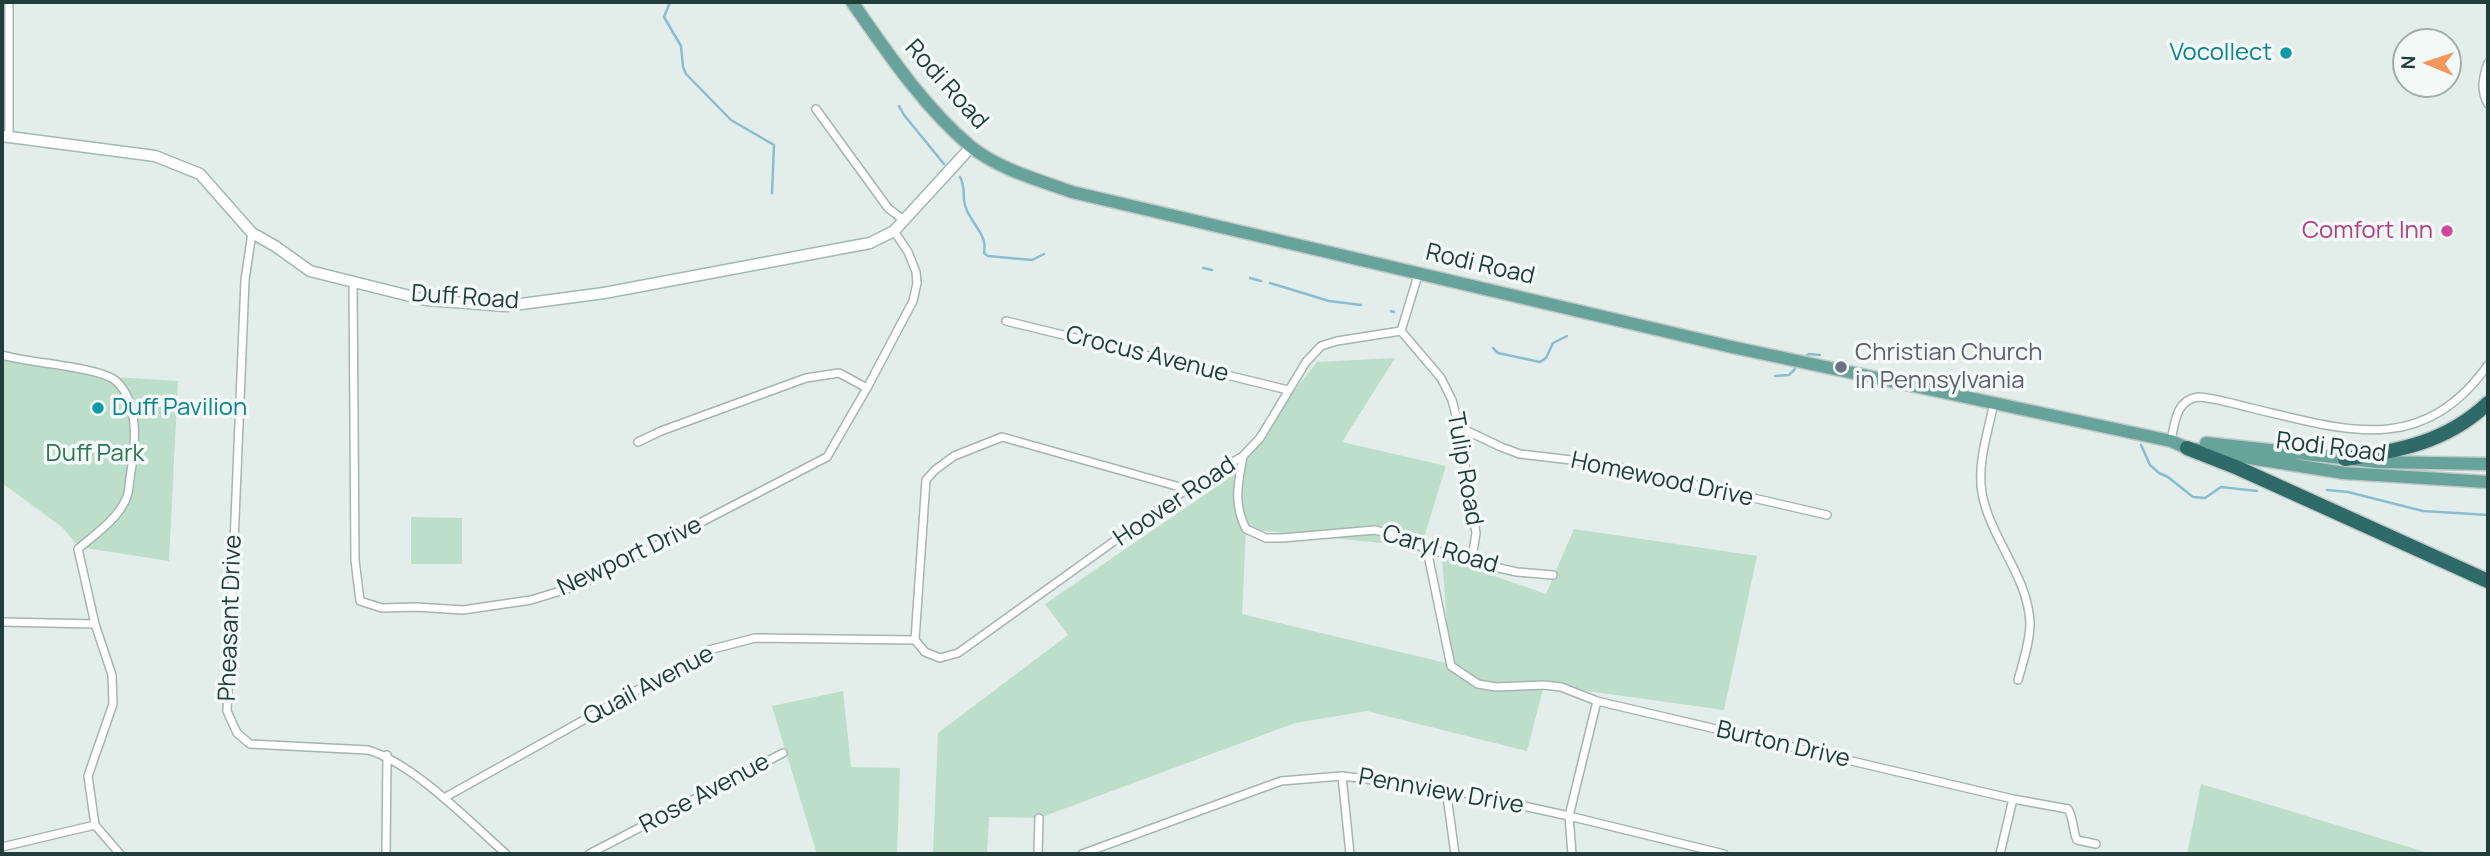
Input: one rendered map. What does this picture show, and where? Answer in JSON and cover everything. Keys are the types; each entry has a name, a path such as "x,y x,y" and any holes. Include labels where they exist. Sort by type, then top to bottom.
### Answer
{"highway":[{"path":"2345,459 2417,446 2456,428 2488,404"},
{"path":"2187,447 2238,467 2488,581"}],"main road":[{"name":"Rodi Road","path":"852,2 918,92 971,147 1030,177 1072,192 1732,347 2171,441 2187,447 2322,471 2488,482"},
{"name":"Rodi Road","path":"2171,441 2188,440 2345,459 2488,464"}],"street":[{"path":"5,136 9,2"},
{"path":"2488,63 2483,95 2488,104"},
{"path":"816,109 888,208 905,221"},
{"name":"Duff Road","path":"5,136 155,156 200,174 252,233 310,271 426,300 506,306 604,293 864,245 894,231 905,221 971,147"},
{"name":"Newport Drive","path":"353,282 355,560 360,601 382,608 463,610 531,600 580,585 827,457 910,308 916,288 917,278 913,262 894,231"},
{"name":"Pheasant Drive","path":"252,233 245,280 227,711 237,733 250,744 368,750 387,755 444,798 506,854"},
{"path":"1401,331 1419,272"},
{"name":"Crocus Avenue","path":"1006,321 1289,390"},
{"name":"Hoover Road","path":"915,640 925,652 940,658 958,653 1187,489 1243,456 1260,438 1306,362 1321,346 1401,331"},
{"name":"Tulip Road","path":"1401,331 1441,378 1452,400 1476,533 1473,552 1468,557"},
{"path":"2,355 16,360 88,370 116,380 127,397 135,423 134,456 126,499 110,521 78,549 95,624 112,675 113,704 88,776 95,825 120,854"},
{"path":"2171,441 2180,407 2187,400 2198,397 2341,429 2369,432 2407,426 2442,411 2453,403 2488,365"},
{"path":"638,442 806,378 839,373 867,388"},
{"path":"1994,403 1981,463 1981,489 1987,510 2027,604 2029,634 2018,680"},
{"name":"Homewood Drive","path":"1459,427 1520,454 1606,464 1827,516"},
{"path":"915,640 926,480 954,456 1002,437 1187,489"},
{"name":"Caryl Road","path":"1243,456 1236,494 1240,518 1245,529 1266,538 1375,530 1402,537 1427,550 1468,557 1490,566 1517,572 1553,575"},
{"name":"Burton Drive","path":"1427,550 1451,666 1478,684 1496,687 1561,687 1597,701 2013,799 2068,809 2073,816 2073,831 2077,840 2096,844"},
{"path":"2,622 95,624"},
{"name":"Quail Avenue","path":"444,798 709,650 755,638 915,640"},
{"path":"1572,854 1569,816 1597,701"},
{"name":"Rose Avenue","path":"589,854 783,752"},
{"path":"386,854 387,755"},
{"path":"1342,776 1350,854"},
{"name":"Pennview Drive","path":"1082,854 1281,780 1342,776 1446,789 1724,854"},
{"path":"1446,789 1455,854"},
{"path":"2000,854 2013,799"},
{"path":"1038,854 1039,818"},
{"path":"2,847 95,825"}],"green space":[{"name":"Duff Park","path":"2,355 113,377 178,381 169,561 79,547 62,527 2,483"},
{"path":"1395,358 1342,442 1446,466 1421,547 1246,529 1242,614 1450,664 1442,558 1546,594 1574,529 1757,556 1724,710 1544,685 1527,751 1367,711 1295,723 1039,818 989,817 987,854 933,854 938,733 1068,635 1045,604 1219,485 1317,362"},
{"path":"411,517 462,518 462,564 411,564"},
{"path":"843,691 851,767 900,768 897,854 817,854 772,706"},
{"path":"2201,784 2432,854 2187,854"}],"waterway":[{"path":"670,2 664,17 681,46 686,74 731,120 774,145 772,193"},
{"path":"899,106 944,164"},
{"path":"960,177 967,212 981,234 984,253 988,256 1032,260 1044,254"},
{"path":"1203,268 1212,270"},
{"path":"1250,278 1261,281"},
{"path":"1270,283 1329,301 1361,305"},
{"path":"1493,348 1498,353 1540,362 1546,358 1553,343 1567,336"},
{"path":"1804,357 1809,354 1820,355"},
{"path":"1775,376 1789,375 1795,369"},
{"path":"2141,445 2150,465 2193,497 2205,498 2221,487 2257,491"},
{"path":"2327,490 2348,492 2423,511 2488,515"}],"place":[{"name":"Vocollect","path":"2286,53"},
{"name":"Comfort Inn","path":"2447,231"},
{"name":"Christian Church in Pennsylvania","path":"1841,367"},
{"name":"Duff Pavilion","path":"98,408"}]}
